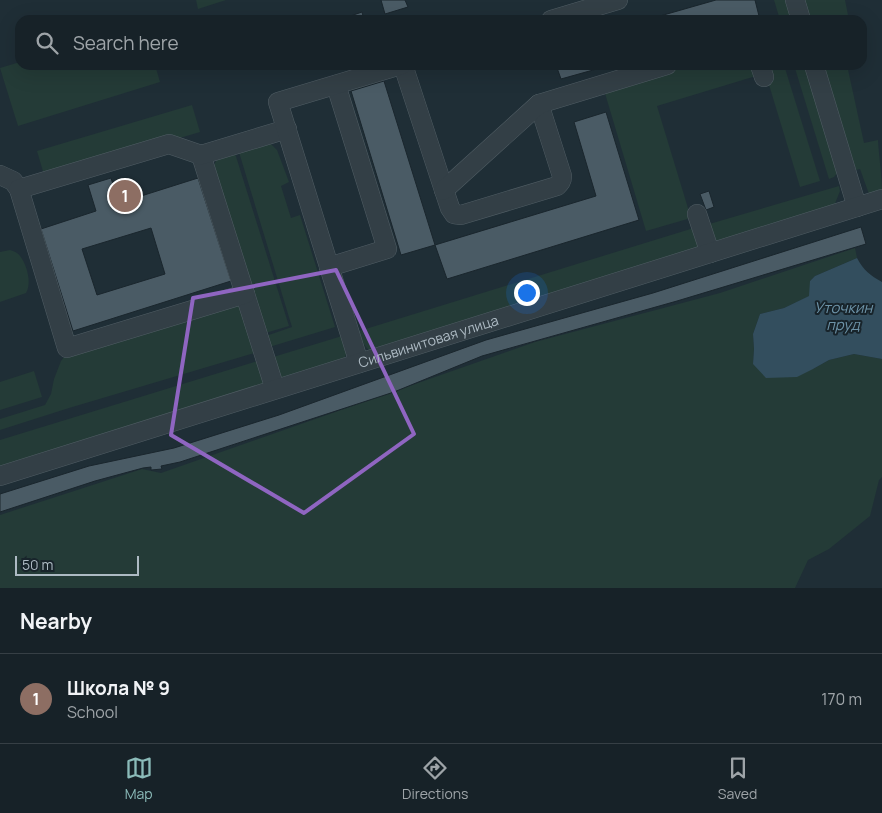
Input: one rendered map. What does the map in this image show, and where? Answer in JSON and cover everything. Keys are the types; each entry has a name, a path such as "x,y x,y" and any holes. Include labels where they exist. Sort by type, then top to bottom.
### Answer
{"street":[{"path":"562,15 587,4 618,0"},
{"path":"795,0 800,15"},
{"path":"359,363 278,102 385,70"},
{"path":"404,70 450,208 454,214 461,215 557,186 560,183 562,176 539,104"},
{"path":"444,190 539,104 651,70"},
{"path":"816,70 857,207"},
{"path":"329,267 386,249 336,84"},
{"path":"19,189 169,144 201,155 287,129"},
{"path":"201,155 275,390"},
{"path":"0,175 13,181 19,189 67,348 245,294"},
{"name":"Сильвинитовая улица","path":"0,476 882,199"},
{"path":"697,214 710,253"}],"highlighted area":[{"path":"336,270 414,434 304,513 171,435 193,298"}],"green space":[{"path":"196,0 226,0 198,9"},
{"path":"774,0 786,0 789,15 778,15"},
{"path":"804,0 845,0 848,15 809,15"},
{"path":"15,64 15,70 156,70 160,82 18,126 0,68"},
{"path":"670,70 754,70 756,76 657,106 691,218 646,231 604,90"},
{"path":"765,70 786,70 820,181 800,187"},
{"path":"796,70 807,70 838,172 829,179"},
{"path":"826,70 848,70 864,143 878,140 882,192 869,194 860,169 856,170"},
{"path":"192,105 200,132 45,178 37,151"},
{"path":"271,144 277,150 289,182 281,186 291,218 300,215 335,327 266,348 263,337 292,327 238,149"},
{"path":"234,150 289,326 262,334 214,165 217,159"},
{"path":"839,186 840,191 834,206 714,242 706,225"},
{"path":"697,227 701,241 697,250 370,351 364,344 359,331"},
{"path":"855,248 857,258 815,276 810,281 810,296 784,308 760,314 753,334 753,364 813,369 829,360 854,354 882,359 882,477 879,480 870,516 829,549 808,560 795,588 0,588 0,515 142,469 161,473 535,342 720,293"},
{"path":"10,250 18,254 23,260 29,284 26,293 0,302 0,252"},
{"path":"238,304 243,309 258,352 0,430 0,419 45,405 51,394 61,361 68,352"},
{"path":"342,336 347,352 345,357 338,363 282,378 277,375 270,358"},
{"path":"261,360 264,382 261,385 0,468 0,440"},
{"path":"34,371 42,397 0,410 0,382"}],"water":[{"name":"Уточкин пруд","path":"857,258 868,272 882,282 882,359 854,354 829,360 797,377 766,378 753,364 753,334 760,314 784,308 809,296 810,281 815,276"}],"building":[{"path":"381,0 405,0 408,7 385,14"},
{"path":"716,0 755,0 759,15 664,15"},
{"path":"558,70 593,70 561,79"},
{"path":"384,81 435,245 401,255 351,91"},
{"path":"606,112 639,220 447,279 435,245 596,196 574,122"},
{"path":"111,178 119,203 198,178 231,281 73,331 41,229 96,211 88,185","holes":["151,228 165,274 97,295 82,249"]},
{"path":"709,191 714,207 706,210 700,194"},
{"path":"861,227 866,244 677,301 482,356 394,392 180,462 161,466 162,469 151,470 151,467 143,468 95,481 0,512 0,494 89,466 174,448 279,415 486,340 653,293"}],"place":[{"name":"Школа № 9","path":"125,196"}]}
